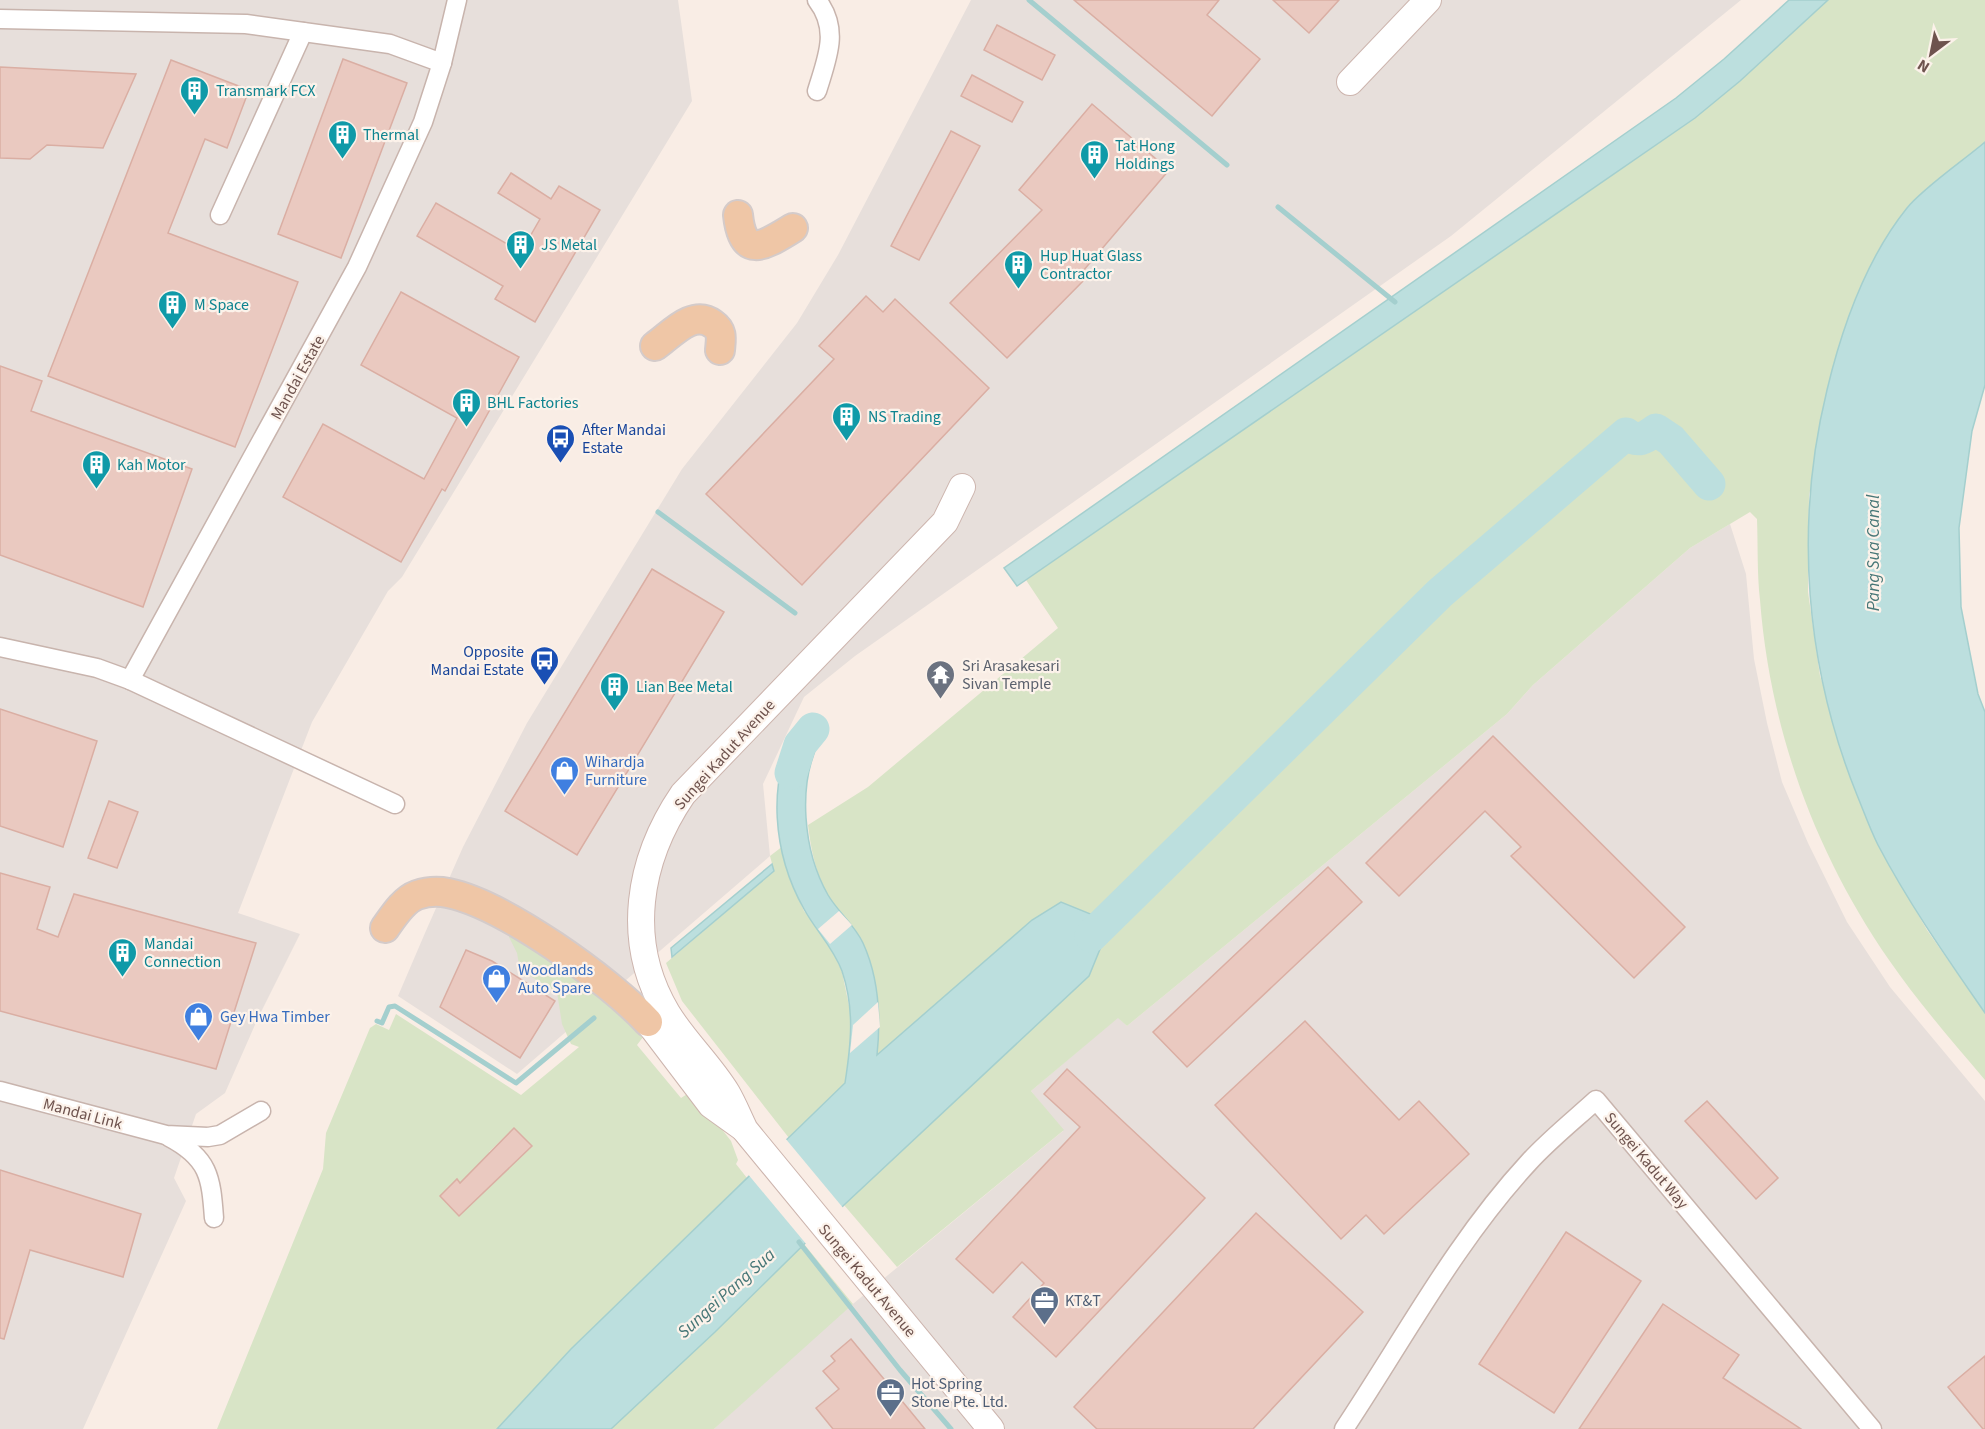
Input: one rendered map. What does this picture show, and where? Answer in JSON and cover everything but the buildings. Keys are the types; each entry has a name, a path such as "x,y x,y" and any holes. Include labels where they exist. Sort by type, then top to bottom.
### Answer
{"main road":[{"path":"738,215 740,234 745,241 755,245 765,245 793,228"},
{"path":"655,346 693,318 702,318 718,328 722,334 720,350"},
{"path":"385,928 401,908 416,896 434,892 449,893 492,910 538,936 607,985 648,1022"}],"street":[{"name":"Mandai Estate","path":"130,680 357,267 419,133 442,63 457,0"},
{"path":"817,91 832,43 828,14 818,0"},
{"path":"1350,82 1428,0"},
{"path":"0,19 196,21 390,44 442,63"},
{"path":"220,215 303,32"},
{"name":"Sungei Kadut Avenue","path":"962,487 945,522 683,794 661,829 649,860 641,919 645,961 667,1013 727,1093 752,1138 991,1429"},
{"path":"0,647 97,668 130,680 395,804"},
{"name":"Sungei Kadut Avenue","path":"648,1022 711,1105 752,1138"},
{"name":"Mandai Link","path":"0,1091 166,1135 208,1137 220,1135 261,1111"},
{"name":"Sungei Kadut Way","path":"1344,1429 1446,1268 1494,1203 1530,1160 1596,1100 1872,1429"},
{"name":"Mandai Link","path":"166,1135 191,1151 207,1168 214,1218"}],"shaded area":[{"path":"0,0 678,0 692,101 402,577 388,591 312,722 238,913 300,934 258,1018 225,1093 196,1114 174,1178 186,1201 83,1429 0,1429"},
{"path":"971,0 1741,0 1451,236 855,656 804,697 763,784 770,856 517,1074 398,996 463,847 527,723 682,469 797,323 838,255"},
{"path":"1730,524 1746,574 1754,659 1767,723 1782,782 1808,843 1847,922 1890,987 1985,1101 1985,1429 714,1429 814,1336 1063,1131 1031,1091 1118,1017 1127,1026 1507,714 1533,685 1690,548"}],"green space":[{"path":"1828,0 1985,0 1985,142 1908,206 1885,241 1859,292 1809,495 1808,592 1820,676 1877,843 1927,930 1985,1013 1985,1080 1923,1006 1889,960 1839,877 1818,833 1800,789 1774,696 1765,648 1760,600 1757,519 1750,512 1690,548 1533,685 1507,714 1127,1026 1118,1018 1031,1091 1064,1130 897,1267 844,1205 1089,976 1105,937 1129,910 1122,902 1100,918 1032,920 876,1056 877,998 868,955 858,936 824,889 815,862 808,825 868,787 1058,628 1026,580 1695,118 1740,81"},
{"path":"783,846 796,893 804,911 830,944 842,972 853,1025 845,1083 789,1138 682,1001 666,963 774,871 770,856"},
{"path":"516,932 646,1033 637,1045 681,1098 692,1091 731,1141 738,1160 736,1164 747,1178 571,1349 497,1429 217,1429 323,1169 326,1133 370,1028 376,1024 389,1030 396,1014 521,1095 579,1047 571,1044 562,1024 557,992 520,970 517,953 509,937","holes":["514,1128 531,1145 506,1170 489,1152","457,1180 476,1199 459,1215 440,1196"]},
{"path":"804,1244 853,1304 714,1429 611,1429"}],"water":[{"path":"1789,0 1828,0 1740,81 1695,118 1017,586 1004,568 1676,98 1724,59"},
{"name":"Pang Sua Canal","path":"1985,142 1985,385 1972,431 1959,528 1961,607 1978,694 1985,712 1985,1013 1902,888 1878,845 1857,795 1839,746 1816,646 1810,595 1808,543 1810,492 1827,390 1840,342 1857,294 1879,249 1907,208 1933,183"},
{"name":"Sungei Pang Sua","path":"800,727 820,740 808,777 806,818 808,838 820,878 828,895 859,936 868,956 878,998 877,1055 1032,920 1061,902 1100,918 1122,902 1129,911 1105,937 1089,976 844,1205 715,1332 611,1429 497,1429 571,1349 845,1083 851,1027 846,985 834,954 804,909 794,888 780,842 777,818 781,770"},
{"path":"772,864 774,871 672,957 671,948"}],"pier":[{"path":"839,911 852,925 830,944 818,929"},
{"path":"878,1002 880,1027 850,1053 853,1025"},
{"path":"785,1138 844,1209 807,1245 747,1173"}],"waterway":[{"path":"1029,0 1227,165"},
{"path":"1278,207 1395,302"},
{"path":"1091,936 1440,593 1626,434 1638,439 1656,430 1671,440 1709,484"},
{"path":"658,512 795,613"},
{"path":"791,773 800,745 813,729"},
{"path":"377,1021 382,1023 389,1007 395,1006 516,1083 594,1018"},
{"path":"799,1242 900,1370 951,1429"}],"place":[{"name":"Transmark FCX","path":"195,116"},
{"name":"Thermal","path":"342,160"},
{"name":"Tat Hong Holdings","path":"1094,180"},
{"name":"JS Metal","path":"520,270"},
{"name":"Hup Huat Glass Contractor","path":"1019,290"},
{"name":"M Space","path":"173,330"},
{"name":"BHL Factories","path":"466,428"},
{"name":"NS Trading","path":"847,442"},
{"name":"After Mandai Estate","path":"561,464"},
{"name":"Kah Motor","path":"96,490"},
{"name":"Opposite Mandai Estate","path":"545,686"},
{"name":"Sri Arasakesari Sivan Temple","path":"941,700"},
{"name":"Lian Bee Metal","path":"615,712"},
{"name":"Wihardja Furniture","path":"564,796"},
{"name":"Mandai Connection","path":"123,978"},
{"name":"Woodlands Auto Spare","path":"497,1004"},
{"name":"Gey Hwa Timber","path":"199,1042"},
{"name":"KT&T","path":"1044,1326"},
{"name":"Hot Spring Stone Pte. Ltd.","path":"890,1418"}]}
